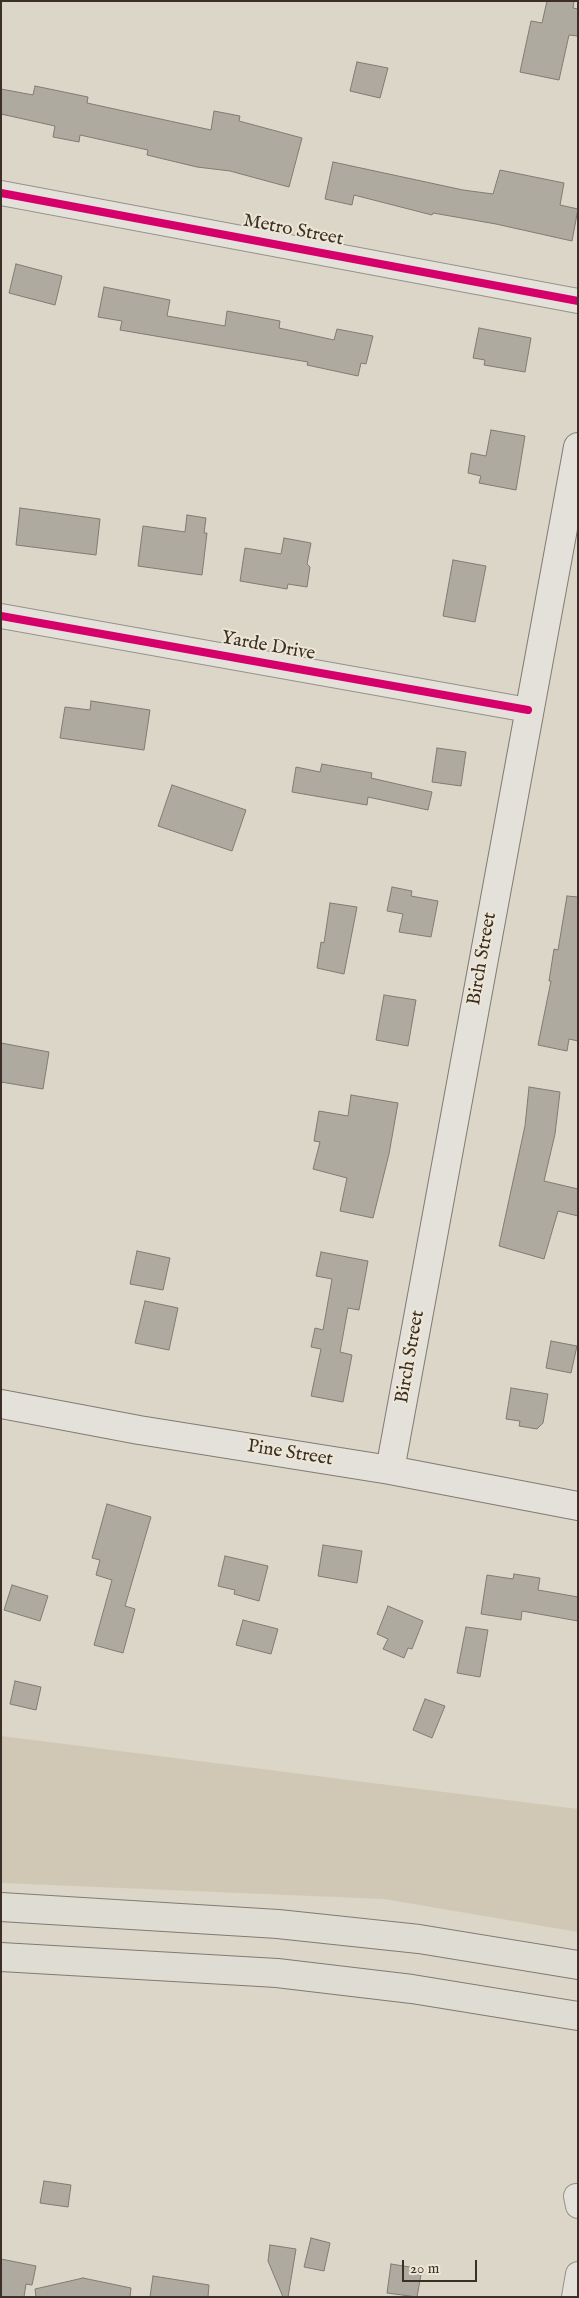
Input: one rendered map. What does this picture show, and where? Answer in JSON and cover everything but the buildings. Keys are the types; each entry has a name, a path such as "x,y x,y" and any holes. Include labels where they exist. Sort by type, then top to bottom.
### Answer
{"highway":[{"path":"1,1907 278,1924 419,1939 578,1965"},
{"path":"1,1957 277,1973 412,1989 578,2016"}],"main road":[{"name":"Birch Street","path":"390,1470 528,710 578,447"},
{"name":"Pine Street","path":"1,1404 139,1430 390,1470 578,1506"}],"street":[{"name":"Metro Street","path":"1,193 578,301"},
{"name":"Yarde Drive","path":"1,616 528,710"},
{"path":"574,2297 578,2274"}],"shaded area":[{"path":"1,1736 578,1809 578,1932 384,1899 1,1883"}],"cycle path":[{"path":"1,193 578,301"},
{"path":"1,616 528,710"}]}
